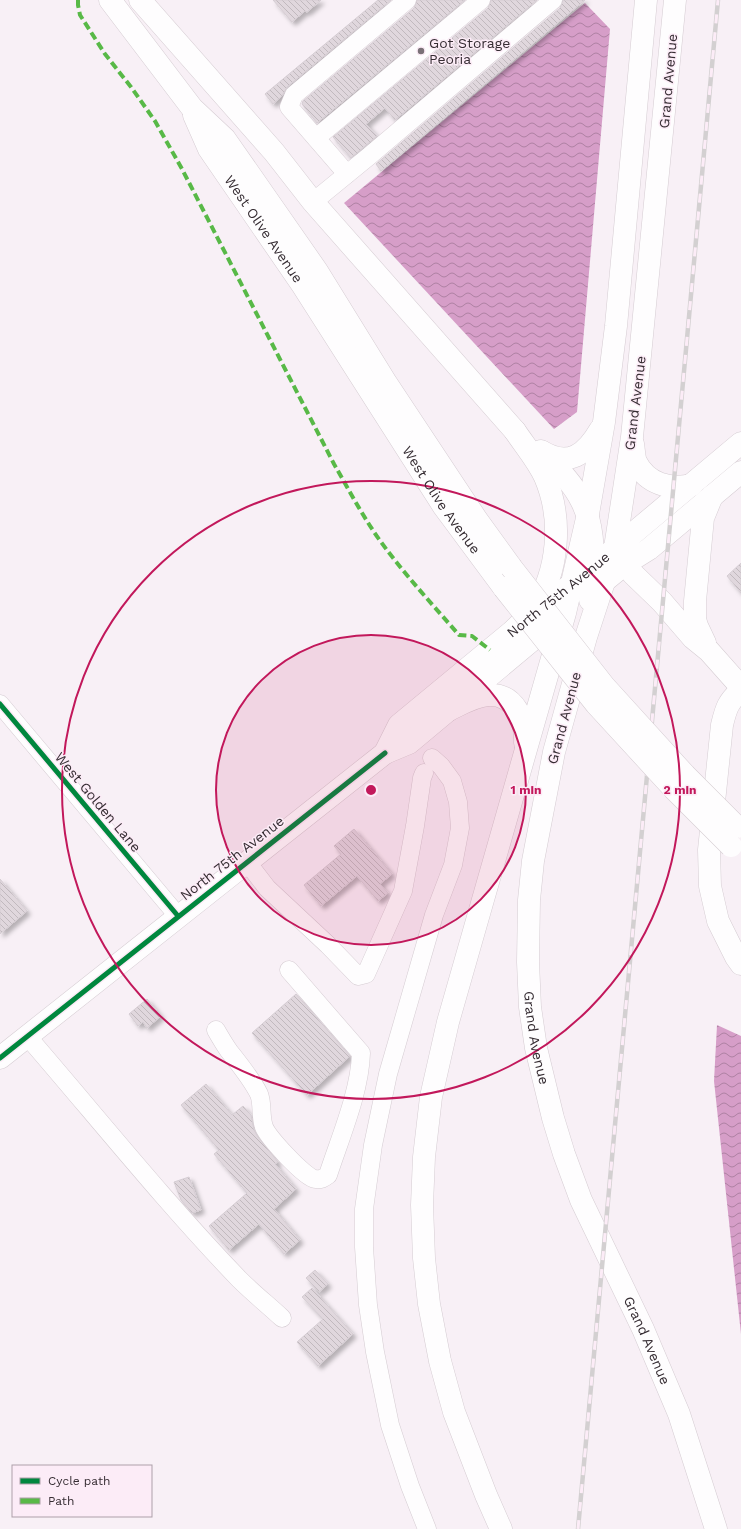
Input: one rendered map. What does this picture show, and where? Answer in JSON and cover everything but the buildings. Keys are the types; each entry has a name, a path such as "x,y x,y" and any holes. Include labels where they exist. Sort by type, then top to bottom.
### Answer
{"main road":[{"name":"West Olive Avenue","path":"110,0 192,108 225,139 317,271 390,388 477,520 511,567 605,686 684,775 738,840"},
{"path":"140,0 274,152 313,202 516,431 545,477 554,510 557,534 556,548 550,572 541,597 532,611 514,630"},
{"name":"Grand Avenue","path":"646,0 616,318 604,422 588,514 590,580 586,637 554,752 533,861 529,900 528,962 530,1007 536,1048 553,1118 571,1175 593,1226 642,1329 679,1414 716,1529"},
{"name":"Grand Avenue","path":"590,580 620,556 675,0"},
{"name":"West Olive Avenue","path":"192,108 209,149 303,286 444,507 504,588 596,704 674,789 738,840"},
{"path":"542,452 553,458 562,460 572,458 582,453 590,445 604,422"},
{"path":"516,431 542,452 572,485 588,514"},
{"path":"632,437 636,461 640,468 653,480 663,486 673,488 692,484"},
{"name":"North 75th Avenue","path":"620,556 692,484 741,443"},
{"name":"North 75th Avenue","path":"620,556 649,549 741,472"},
{"path":"592,488 602,522 620,556 633,574 662,602 693,638 709,651 741,687"},
{"path":"709,651 695,619 703,518 712,496"},
{"name":"North 75th Avenue","path":"385,753 399,725 514,630 590,580"},
{"name":"North 75th Avenue","path":"0,1058 385,753 409,743 565,613 590,580"},
{"name":"Grand Avenue","path":"501,1529 486,1495 454,1412 440,1361 424,1258 422,1205 424,1157 431,1097 448,1022 524,761 565,613"},
{"path":"741,690 730,701 725,710 722,725 709,850 710,886 718,921 741,964"},
{"path":"449,710 475,698 489,695 499,696 508,701 519,713 524,724 524,761"}],"street":[{"path":"347,174 289,106 294,95 407,0"},
{"path":"316,138 481,0"},
{"path":"313,202 553,0"},
{"name":"West Golden Lane","path":"0,704 178,916"},
{"path":"247,862 267,888 328,945 358,976 366,974 402,891 415,826 422,778 428,765 441,766 452,781 458,802 460,828 454,865 429,930 388,1074 373,1145 364,1209 364,1247 368,1305 375,1352 390,1425 410,1486 427,1529"},
{"path":"216,1030 228,1050 249,1076 260,1095 264,1128 269,1135 300,1170 313,1179 322,1179 328,1175 357,1087 361,1069 361,1053 289,970"},
{"path":"27,1036 160,1192 240,1280 282,1318"}],"water":[{"path":"585,3 610,29 577,412 554,429 344,203"},
{"path":"717,1025 741,1036 741,1334 714,1081"}],"railway":[{"path":"578,1529 718,0"}],"marked path":[{"path":"78,0 80,15 105,54 155,121 182,169 334,464 368,523 419,590 459,635 472,636 490,650"}],"cycle path":[{"path":"0,704 178,916"},
{"path":"0,1058 385,753"}],"place":[{"name":"Got Storage Peoria","path":"421,51"}]}
